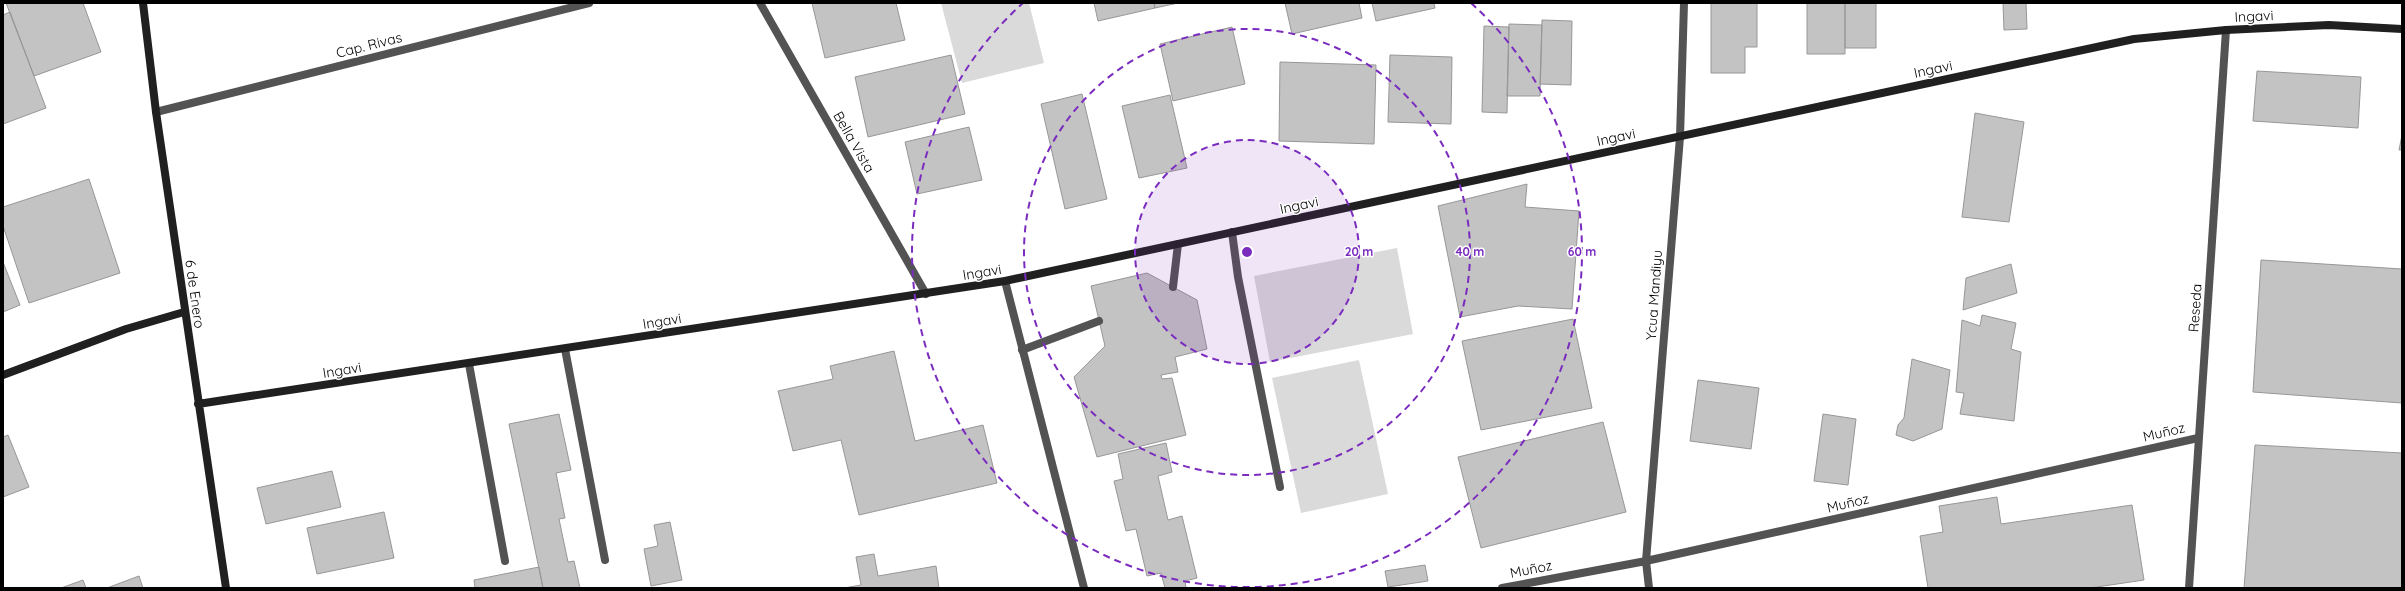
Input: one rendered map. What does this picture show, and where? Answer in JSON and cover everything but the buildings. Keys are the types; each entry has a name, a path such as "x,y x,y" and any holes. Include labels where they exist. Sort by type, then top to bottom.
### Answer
{"main road":[{"name":"6 de Enero","path":"143,3 156,112 184,312 226,588"},
{"name":"Ingavi","path":"198,404 1005,281 2134,39 2226,30 2329,25 2402,29"},
{"path":"3,375 126,329 184,312"}],"street":[{"name":"Cap. Rivas","path":"156,112 589,3"},
{"name":"Bella Vista","path":"760,3 926,294"},
{"name":"Ycua Mandiyu","path":"1649,588 1646,561 1680,137 1684,3"},
{"name":"Reseda","path":"2189,588 2226,30"},
{"path":"1232,232 1238,277 1280,487"},
{"path":"1173,287 1178,244"},
{"path":"1005,281 1084,588"},
{"path":"1022,350 1099,321"},
{"path":"565,349 605,560"},
{"path":"468,364 505,561"},
{"name":"Muñoz","path":"1502,588 1646,561 2198,438"}],"shaded area":[{"path":"941,3 1029,3 1044,63 962,83"},
{"path":"1397,248 1413,334 1270,362 1254,276"},
{"path":"1359,360 1388,494 1301,513 1272,378"}]}
